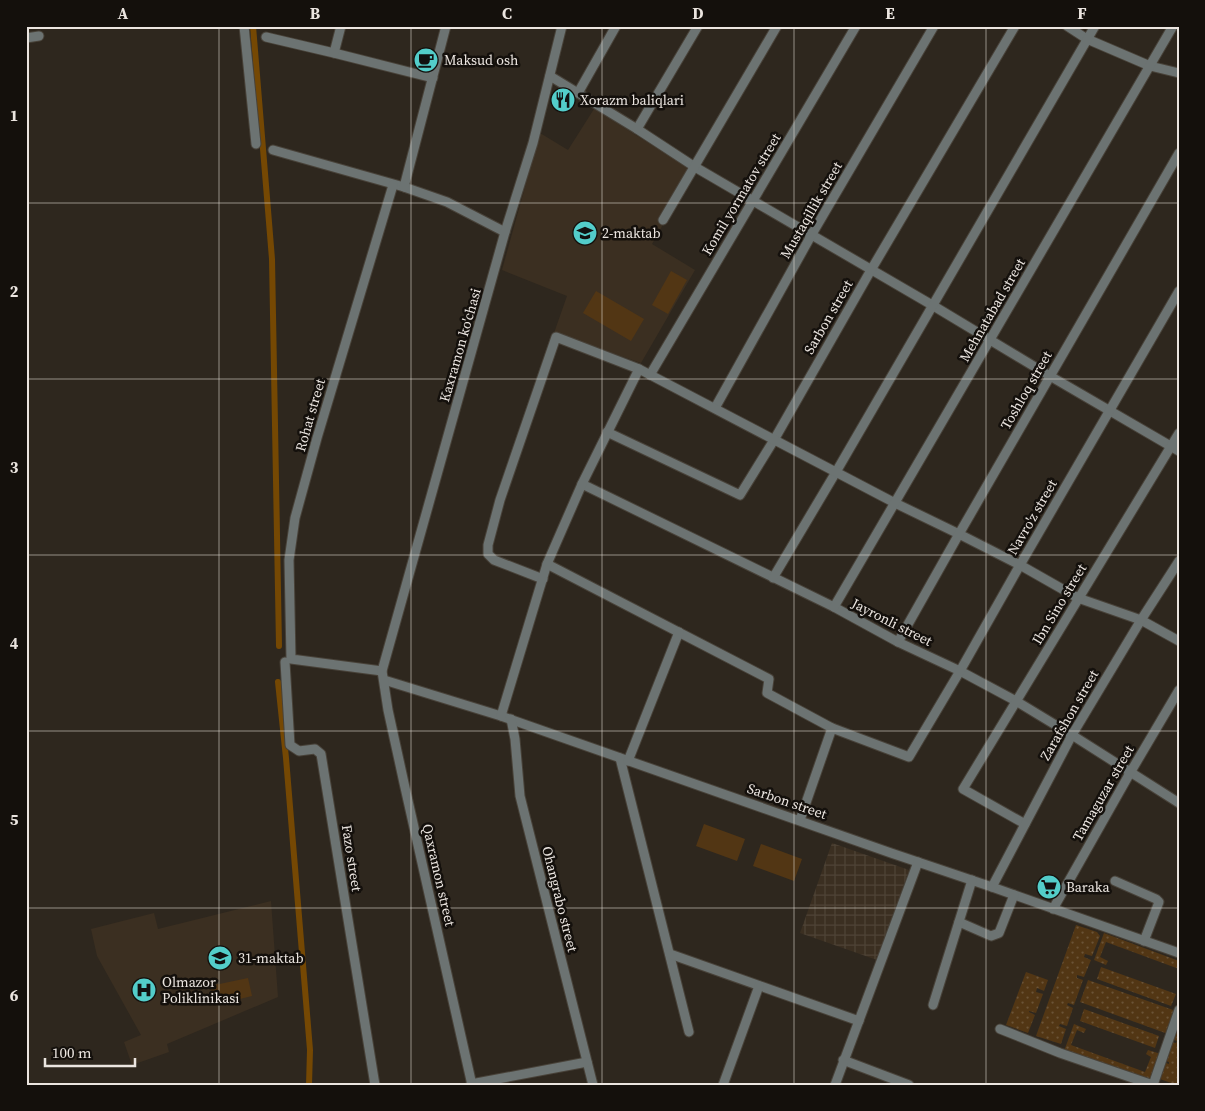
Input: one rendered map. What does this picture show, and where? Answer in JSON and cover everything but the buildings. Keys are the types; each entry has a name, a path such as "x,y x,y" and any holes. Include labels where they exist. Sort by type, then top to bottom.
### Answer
{"street":[{"path":"244,26 256,144"},
{"path":"334,53 341,26"},
{"path":"404,187 446,26"},
{"name":"Kaxramon ko'chasi","path":"383,675 505,232 533,143 562,26"},
{"path":"578,92 616,26"},
{"path":"637,129 698,26"},
{"path":"663,220 777,26"},
{"name":"Komil yormatov street","path":"650,375 856,26"},
{"name":"Mustaqillik street","path":"715,408 812,234 934,26"},
{"name":"Sarbon street","path":"607,432 740,495 774,440 871,270 1015,26"},
{"path":"1067,26 1088,39 1150,66 1179,73"},
{"path":"773,578 1095,26"},
{"name":"Mehnatаbаd street","path":"834,607 1173,26"},
{"path":"26,38 39,36"},
{"path":"266,37 432,78"},
{"path":"550,76 695,166 1175,449"},
{"path":"273,150 404,187 446,202 505,232"},
{"name":"Toshloq street","path":"898,642 1179,152"},
{"name":"Rohat street","path":"288,660 289,560 295,518 393,185"},
{"name":"Navro'z street","path":"832,728 909,757 1179,291"},
{"path":"543,579 494,560 488,554 488,544 500,500 556,338 639,369 895,503 1020,565 1078,598 1141,620 1179,641"},
{"path":"501,716 548,564 582,484 639,369"},
{"name":"Ibn Sino street","path":"1025,824 963,789 1078,598 1175,449 1179,433"},
{"name":"Jayronli street","path":"582,484 960,671 1016,701 1179,803"},
{"name":"Zarafshon street","path":"992,887 1072,735 1179,561"},
{"path":"548,564 769,679 767,693 832,728 800,820"},
{"path":"678,632 624,759 689,1032"},
{"name":"Sarbon street","path":"288,660 383,675 1179,954"},
{"name":"Fazo street","path":"288,660 290,745 299,751 315,749 321,754 375,1085"},
{"name":"Qaxramon street","path":"383,675 388,710 471,1084"},
{"name":"Tamaguzar street","path":"1053,909 1179,690"},
{"name":"Ohangrabo street","path":"511,719 515,739 520,796 593,1085"},
{"path":"835,1085 918,862"},
{"path":"933,1005 972,880"},
{"path":"1115,880 1159,902 1144,941"},
{"path":"959,922 991,936 999,933 1014,895"},
{"path":"670,954 859,1021"},
{"path":"723,1085 758,986"},
{"path":"1000,1029 1060,1053 1153,1085 1179,1010"},
{"path":"843,1060 909,1085"},
{"path":"471,1084 587,1062"}],"shaded area":[{"name":"2-maktab","path":"594,109 689,168 658,218 665,221 652,244 695,270 641,363 554,333 567,296 502,270 540,133 568,150"},
{"path":"671,271 687,280 668,314 652,305"},
{"path":"596,291 644,319 631,341 583,313"},
{"path":"704,824 745,839 737,861 696,846"},
{"path":"832,843 909,870 877,960 800,933"},
{"path":"761,844 802,859 794,881 753,866"},
{"path":"271,901 278,997 167,1044 169,1052 132,1065 124,1042 141,1035 97,956 91,929 154,913 158,929"},
{"path":"1076,925 1097,932 1100,936 1092,956 1085,954 1084,957 1091,960 1084,977 1077,975 1077,978 1083,980 1074,1005 1068,1003 1067,1005 1073,1008 1067,1026 1060,1024 1059,1026 1066,1029 1061,1044 1036,1036"},
{"path":"1104,933 1179,961 1179,969 1106,942 1100,957 1108,961 1106,965 1094,960"},
{"path":"1101,967 1176,994 1171,1006 1097,979"},
{"path":"1026,972 1048,980 1044,991 1037,988 1036,992 1043,994 1036,1013 1029,1011 1035,1015 1028,1033 1006,1025"},
{"path":"248,978 252,996 215,1005 210,986"},
{"path":"1088,980 1176,1011 1168,1034 1080,1002"},
{"path":"1084,1009 1159,1036 1155,1048 1080,1021"},
{"path":"1179,1021 1179,1085 1177,1085 1157,1078 1163,1062 1169,1064 1169,1062 1163,1060 1171,1042 1176,1043 1177,1041 1172,1039"},
{"path":"1074,1024 1086,1029 1084,1033 1077,1030 1071,1045 1145,1072 1151,1057 1146,1054 1148,1050 1161,1054 1152,1081 1064,1051"}],"waterway":[{"path":"253,26 272,259 279,646"},
{"path":"278,682 310,1050 309,1085"}],"place":[{"name":"Maksud osh","path":"426,60"},
{"name":"Xorazm baliqlari","path":"563,100"},
{"name":"2-maktab","path":"585,233"},
{"name":"Baraka","path":"1049,887"},
{"name":"31-maktab","path":"220,958"},
{"name":"Olmazor Poliklinikasi","path":"144,990"}]}
